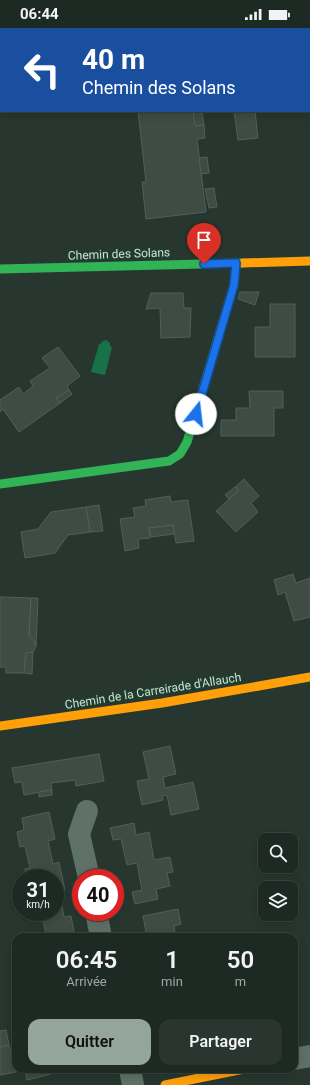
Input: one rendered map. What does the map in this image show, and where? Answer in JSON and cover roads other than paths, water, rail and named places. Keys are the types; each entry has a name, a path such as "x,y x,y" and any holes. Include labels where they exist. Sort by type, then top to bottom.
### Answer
{"street":[{"name":"Chemin des Solans","path":"0,269 310,261"},
{"path":"0,484 169,461 180,454 187,442 234,285 236,263"},
{"name":"Chemin de la Carreirade d'Allauch","path":"0,726 162,703 310,677"},
{"path":"87,811 79,834 87,869"},
{"path":"98,921 100,933"},
{"path":"298,1058 310,1056"},
{"path":"131,1073 133,1085"},
{"path":"171,1084 225,1073"}]}
